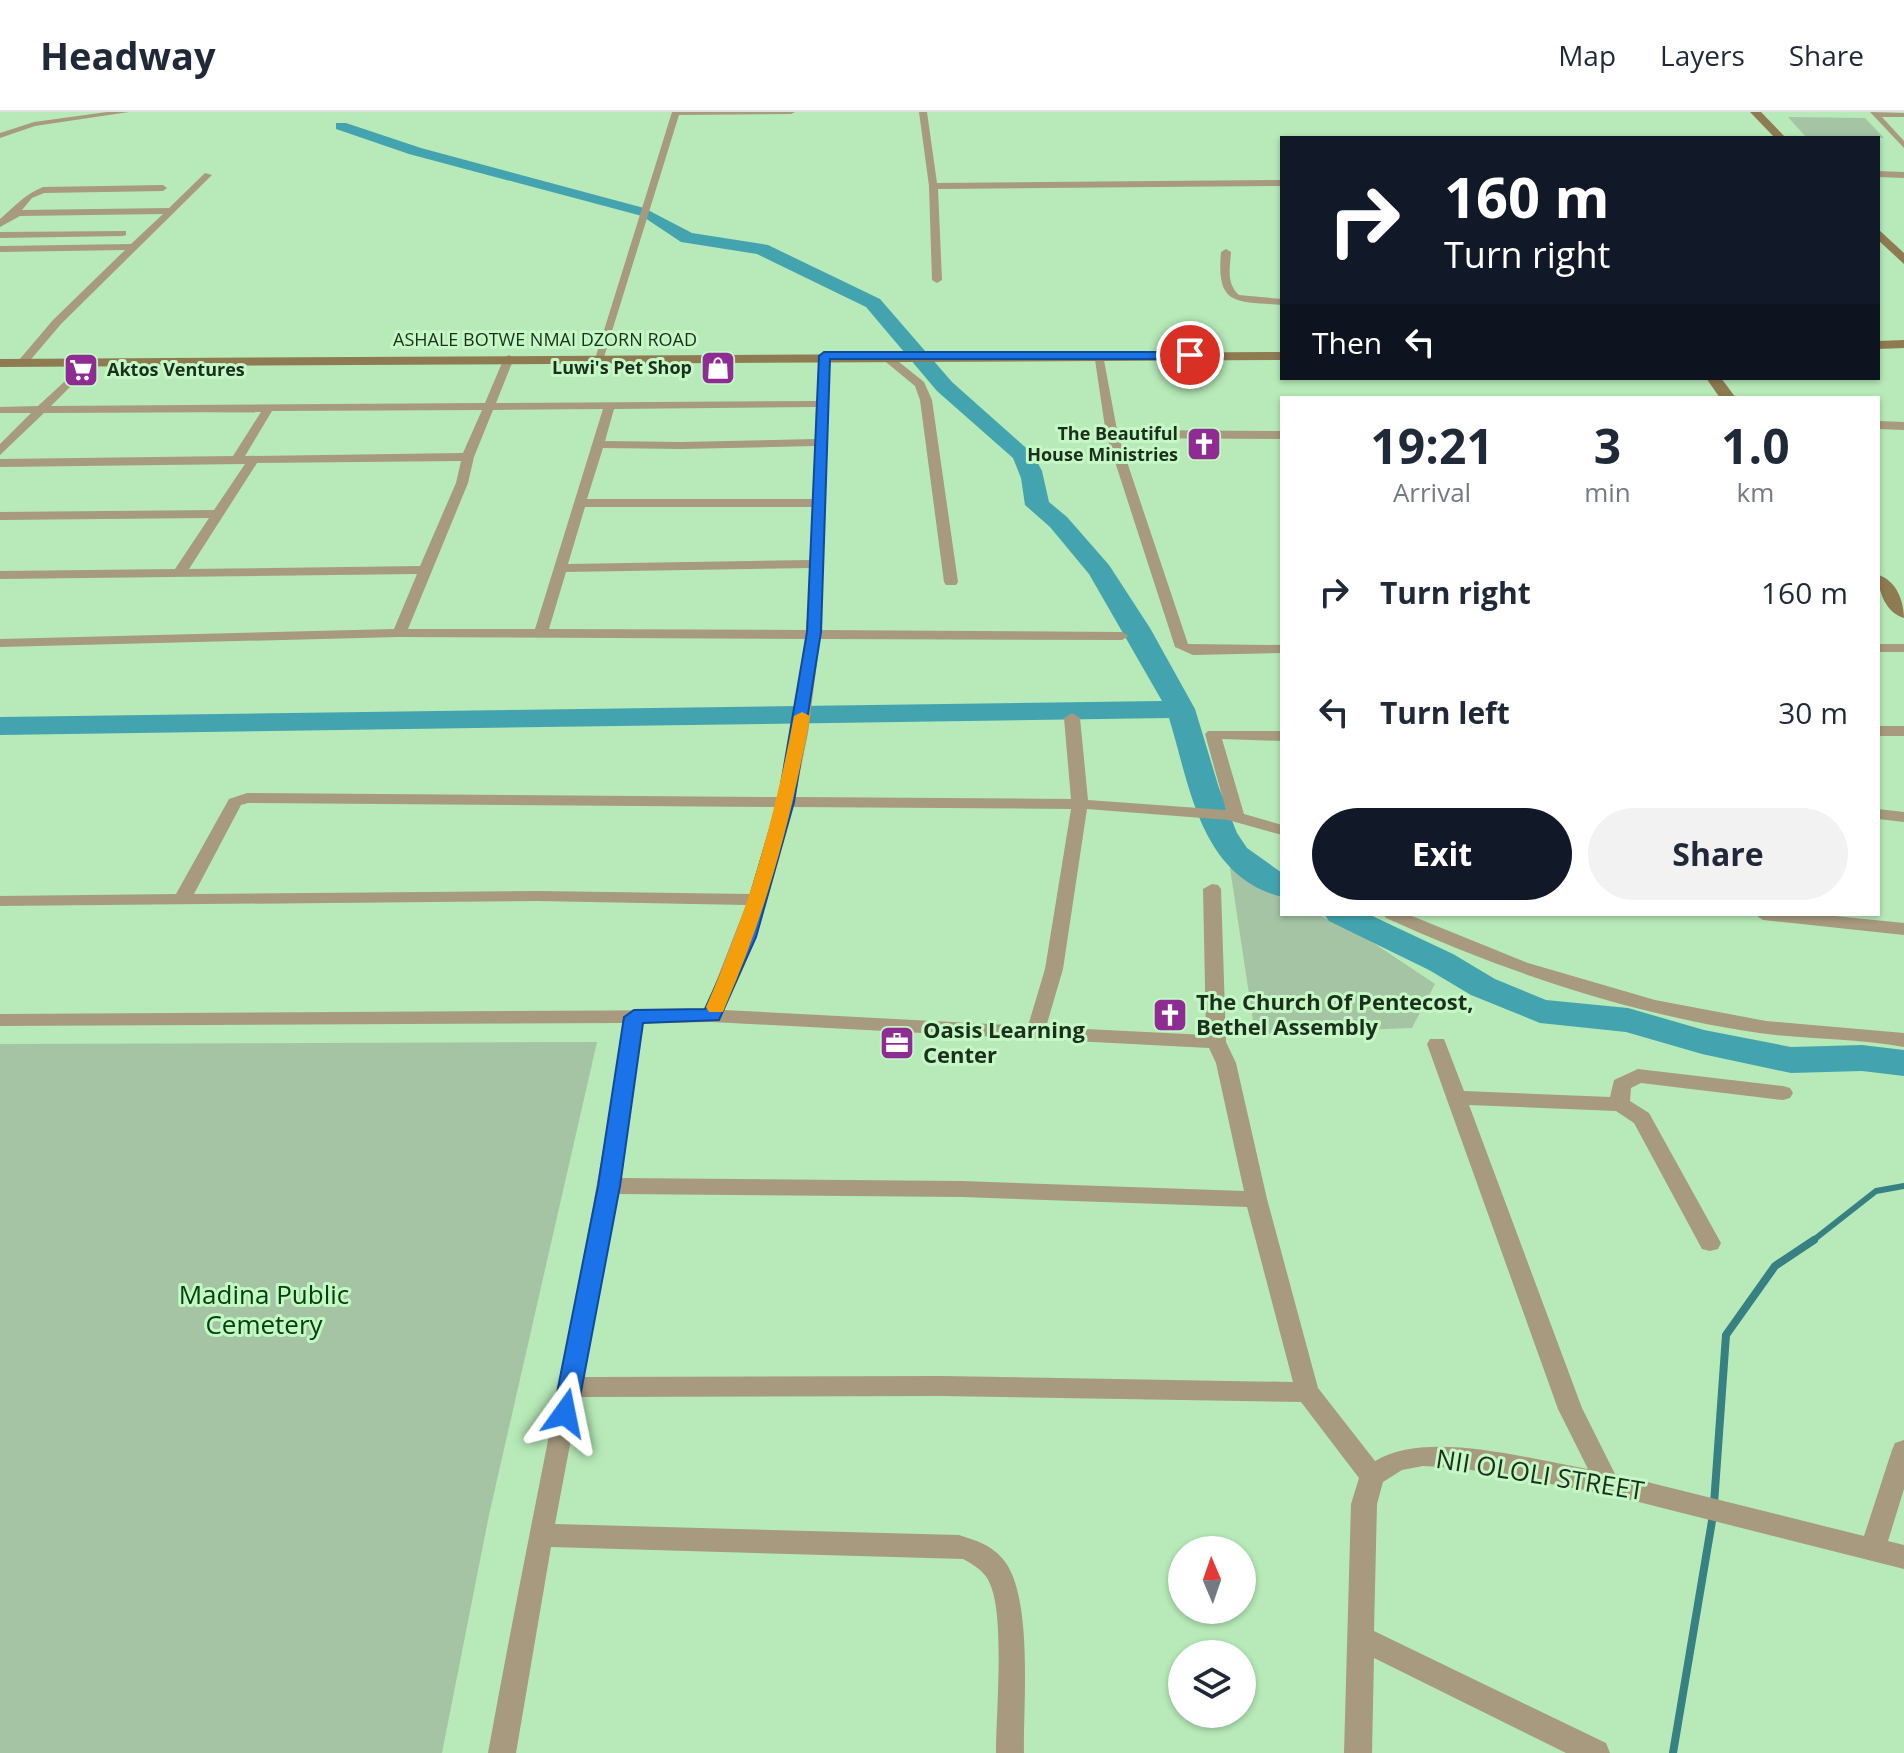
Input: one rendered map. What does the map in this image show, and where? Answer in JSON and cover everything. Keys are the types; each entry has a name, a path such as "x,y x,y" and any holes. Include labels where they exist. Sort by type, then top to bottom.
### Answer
{"main road":[{"path":"1755,112 1779,136"},
{"path":"1769,112 1792,136"},
{"path":"1880,222 1904,246"},
{"path":"1880,235 1904,260"},
{"path":"1880,345 1904,344"},
{"path":"1880,354 1904,353"},
{"name":"ASHALE BOTWE NMAI DZORN ROAD","path":"0,363 599,357 1280,356"},
{"path":"1880,582 1904,612"}],"street":[{"path":"57,120 74,112"},
{"path":"0,136 34,124 125,112"},
{"path":"599,357 676,112 791,112"},
{"path":"923,112 933,186 937,280"},
{"path":"1875,113 1904,115"},
{"path":"1875,113 1898,141"},
{"path":"1880,174 1904,175"},
{"path":"23,362 57,322 208,175"},
{"path":"933,186 1280,183"},
{"path":"0,224 15,213 29,196 43,190 163,188"},
{"path":"15,213 172,211"},
{"path":"0,235 123,233"},
{"path":"0,249 136,247"},
{"path":"1226,252 1224,282 1230,294 1236,298 1280,302"},
{"path":"1098,355 1112,434 1180,644 1193,651 1280,649"},
{"path":"712,1016 747,937 786,802 803,710 814,632 824,356"},
{"path":"885,356 920,384 926,400 951,582"},
{"path":"399,633 462,483 468,457 509,358"},
{"path":"0,451 38,409 89,362"},
{"path":"0,410 822,404"},
{"path":"541,632 609,407"},
{"path":"237,460 268,409"},
{"path":"1891,425 1904,438"},
{"path":"1112,434 1280,435"},
{"path":"598,444 664,447 820,442"},
{"path":"0,463 468,457"},
{"path":"179,573 253,460"},
{"path":"580,503 819,503"},
{"path":"0,516 219,514"},
{"path":"562,568 816,564"},
{"path":"0,575 425,570"},
{"path":"2,646 399,633 814,632 873,637 1122,636"},
{"path":"1880,648 1904,648"},
{"path":"1035,1033 1054,969 1080,804 1072,718"},
{"path":"1880,731 1904,731"},
{"path":"1232,816 1213,737 1218,733 1280,736"},
{"path":"183,898 235,802 241,799 1080,804 1232,816 1280,829"},
{"path":"1880,814 1904,817"},
{"path":"1212,889 1216,1042 1226,1063 1256,1199 1307,1392 1372,1476 1364,1504 1358,1753"},
{"path":"0,901 626,896 758,900"},
{"path":"1396,916 1467,949 1575,985 1746,1025 1904,1040"},
{"path":"1782,916 1904,929"},
{"path":"0,1020 712,1016 1216,1042"},
{"path":"502,1753 540,1535 609,1186 634,1017"},
{"path":"1437,1044 1570,1409 1607,1483"},
{"path":"1620,1104 1621,1085 1638,1076 1783,1093"},
{"path":"1458,1098 1620,1104 1642,1118 1710,1243"},
{"path":"609,1186 962,1189 1256,1199"},
{"path":"570,1387 942,1386 1307,1392"},
{"path":"1904,1450 1873,1548 1904,1557"},
{"name":"NII OLOLI STREET","path":"1372,1476 1397,1460 1423,1456 1460,1458 1607,1483 1873,1548"},
{"path":"540,1535 959,1546 975,1551 996,1570 1007,1593 1010,1753"},
{"path":"1363,1639 1596,1753"}],"green space":[{"path":"1788,117 1865,118 1884,138 1880,136 1805,136"},
{"path":"1239,867 1280,898 1280,916 1320,916 1360,934 1435,984 1412,1028 1255,1034 1230,868"},
{"name":"Madina Public Cemetery","path":"597,1042 489,1515 442,1753 0,1753 0,1044"}],"waterway":[{"path":"341,126 415,151 638,212"},
{"path":"650,216 687,238 762,249 873,303 916,352"},
{"path":"921,359 944,386 1021,453 1031,471 1037,505 1059,522 1100,570 1137,628 1181,709"},
{"path":"0,726 1181,709"},
{"path":"1181,709 1203,788 1222,834 1236,854 1256,872 1280,886"},
{"path":"1345,916 1441,962 1483,987 1540,1011 1628,1020 1702,1042 1791,1060 1862,1058 1904,1063"},
{"path":"1811,1242 1876,1191 1904,1186"},
{"path":"1714,1504 1726,1335 1775,1266 1811,1242"},
{"path":"1673,1753 1713,1515"}],"slow traffic":[{"path":"716,1007 747,937 758,900 786,802 802,716"}],"place":[{"name":"Luwi's Pet Shop","path":"718,368"},
{"name":"Aktos Ventures","path":"81,370"},
{"name":"The Beautiful House Ministries","path":"1204,444"},
{"name":"The Church Of Pentecost, Bethel Assembly","path":"1170,1015"},
{"name":"Oasis Learning Center","path":"897,1043"}],"route":[{"path":"565,1413 609,1186 634,1017 712,1016 747,937 786,802 814,632 824,356 1190,355"}]}
